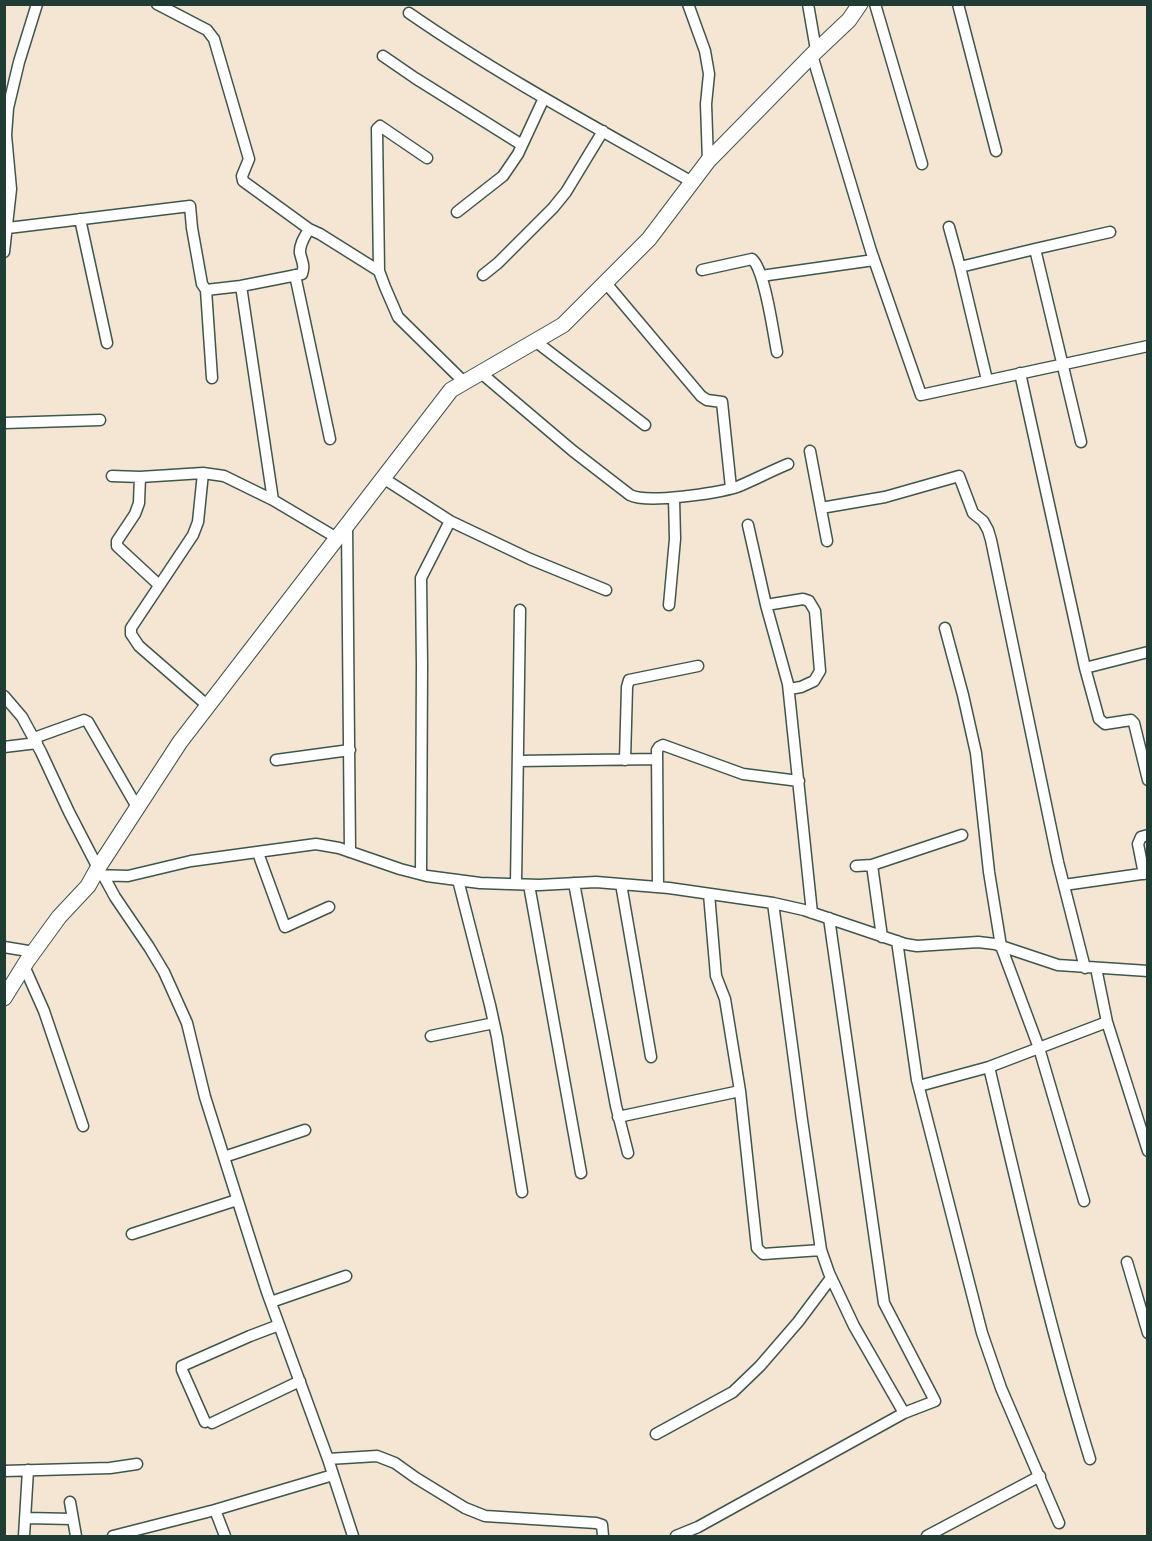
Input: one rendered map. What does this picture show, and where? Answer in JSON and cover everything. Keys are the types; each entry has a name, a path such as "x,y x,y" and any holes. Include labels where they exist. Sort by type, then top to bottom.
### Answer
{"main road":[{"path":"4,998 60,917 98,873 137,807 180,742 452,390 563,325 649,239 708,161 849,20 860,4"}],"street":[{"path":"5,245 11,189 6,135 8,108 37,4"},
{"path":"157,4 207,30 214,39 249,159 242,176 243,181 309,229 379,271"},
{"path":"808,4 814,53 874,260 921,395 1148,346"},
{"path":"875,4 922,164"},
{"path":"958,4 996,151"},
{"path":"688,5 705,51 709,74 706,104 708,161"},
{"path":"409,13 544,98 692,182"},
{"path":"383,56 522,145"},
{"path":"458,212 503,176 518,154 544,98"},
{"path":"427,158 380,126 377,129 379,271 398,317 465,383"},
{"path":"483,275 553,208 566,192 603,131"},
{"path":"8,228 190,206 201,284 206,290 213,378"},
{"path":"80,219 107,343"},
{"path":"949,227 987,380"},
{"path":"206,290 241,286 302,274 305,267 300,251 309,229"},
{"path":"960,267 1110,232"},
{"path":"1035,249 1081,442"},
{"path":"702,270 752,259 755,261 761,276 777,352"},
{"path":"761,276 874,260"},
{"path":"295,275 330,439"},
{"path":"605,282 701,396 707,400 722,402 731,488"},
{"path":"241,286 273,500"},
{"path":"535,341 645,425"},
{"path":"481,373 573,451 637,499 674,498 731,488 788,464"},
{"path":"1020,373 1085,668 1099,719 1105,723 1131,720 1134,723 1148,780"},
{"path":"4,423 100,420"},
{"path":"810,451 827,541"},
{"path":"203,473 198,522 193,535 131,628 131,634 139,645 208,706"},
{"path":"112,476 140,477 203,473 224,476 273,500 337,538"},
{"path":"820,508 885,497 959,476 973,513 983,521 988,530 1064,885 1148,1151"},
{"path":"140,477 139,502 117,546 159,585"},
{"path":"383,478 450,520 530,559 606,590"},
{"path":"669,605 675,539 674,498"},
{"path":"421,874 423,665 420,578 450,520"},
{"path":"347,524 350,852"},
{"path":"748,525 766,605 789,688 812,913"},
{"path":"766,605 803,599 809,601 815,611 820,671 814,681 801,687 789,688"},
{"path":"516,884 520,610"},
{"path":"945,628 976,753 989,872 1001,946 1039,1048 1084,1201"},
{"path":"1085,668 1148,652"},
{"path":"625,759 629,680 698,666"},
{"path":"4,696 22,717 98,873 164,972 187,1023 205,1097 237,1200 353,1536"},
{"path":"4,747 35,741 84,720 88,723 137,807"},
{"path":"658,887 657,750 659,747 663,745 743,774 800,781"},
{"path":"276,760 350,750"},
{"path":"518,761 657,759"},
{"path":"856,866 872,865 962,835"},
{"path":"1064,885 1146,873 1138,844 1141,837 1148,835"},
{"path":"98,873 128,876 190,861 316,844 339,848 421,874 480,883 529,885 597,882 658,887 773,903 916,946 978,942 995,944 1058,965 1148,972"},
{"path":"258,853 285,927 328,906"},
{"path":"872,865 882,937"},
{"path":"458,879 494,1023 522,1192"},
{"path":"574,883 618,1117 628,1153"},
{"path":"621,884 651,1057"},
{"path":"529,885 581,1173"},
{"path":"709,894 716,976 724,999 740,1091 757,1248 763,1254 821,1250"},
{"path":"773,903 821,1250 831,1278 854,1326 904,1413"},
{"path":"676,1536 698,1527 904,1413 935,1401 884,1303 829,918"},
{"path":"897,941 919,1086 982,1334 1001,1388 1059,1523"},
{"path":"4,947 34,952"},
{"path":"24,966 44,1011 83,1126"},
{"path":"919,1086 989,1067 1107,1022"},
{"path":"431,1036 494,1023"},
{"path":"989,1067 1030,1240 1068,1386 1090,1459"},
{"path":"618,1117 740,1091"},
{"path":"224,1157 305,1131"},
{"path":"132,1234 237,1200"},
{"path":"1127,1262 1148,1333"},
{"path":"271,1302 346,1276"},
{"path":"656,1434 734,1392 798,1322 831,1278"},
{"path":"279,1325 182,1366 182,1370 208,1422 300,1381"},
{"path":"328,1459 377,1456 395,1463 465,1508 485,1516 596,1523 602,1526 603,1536"},
{"path":"4,1471 110,1468 137,1464"},
{"path":"24,1536 28,1470"},
{"path":"113,1536 215,1510 333,1475"},
{"path":"927,1536 1040,1476"},
{"path":"70,1502 76,1536"},
{"path":"215,1510 225,1536"},
{"path":"25,1518 73,1519"}]}
